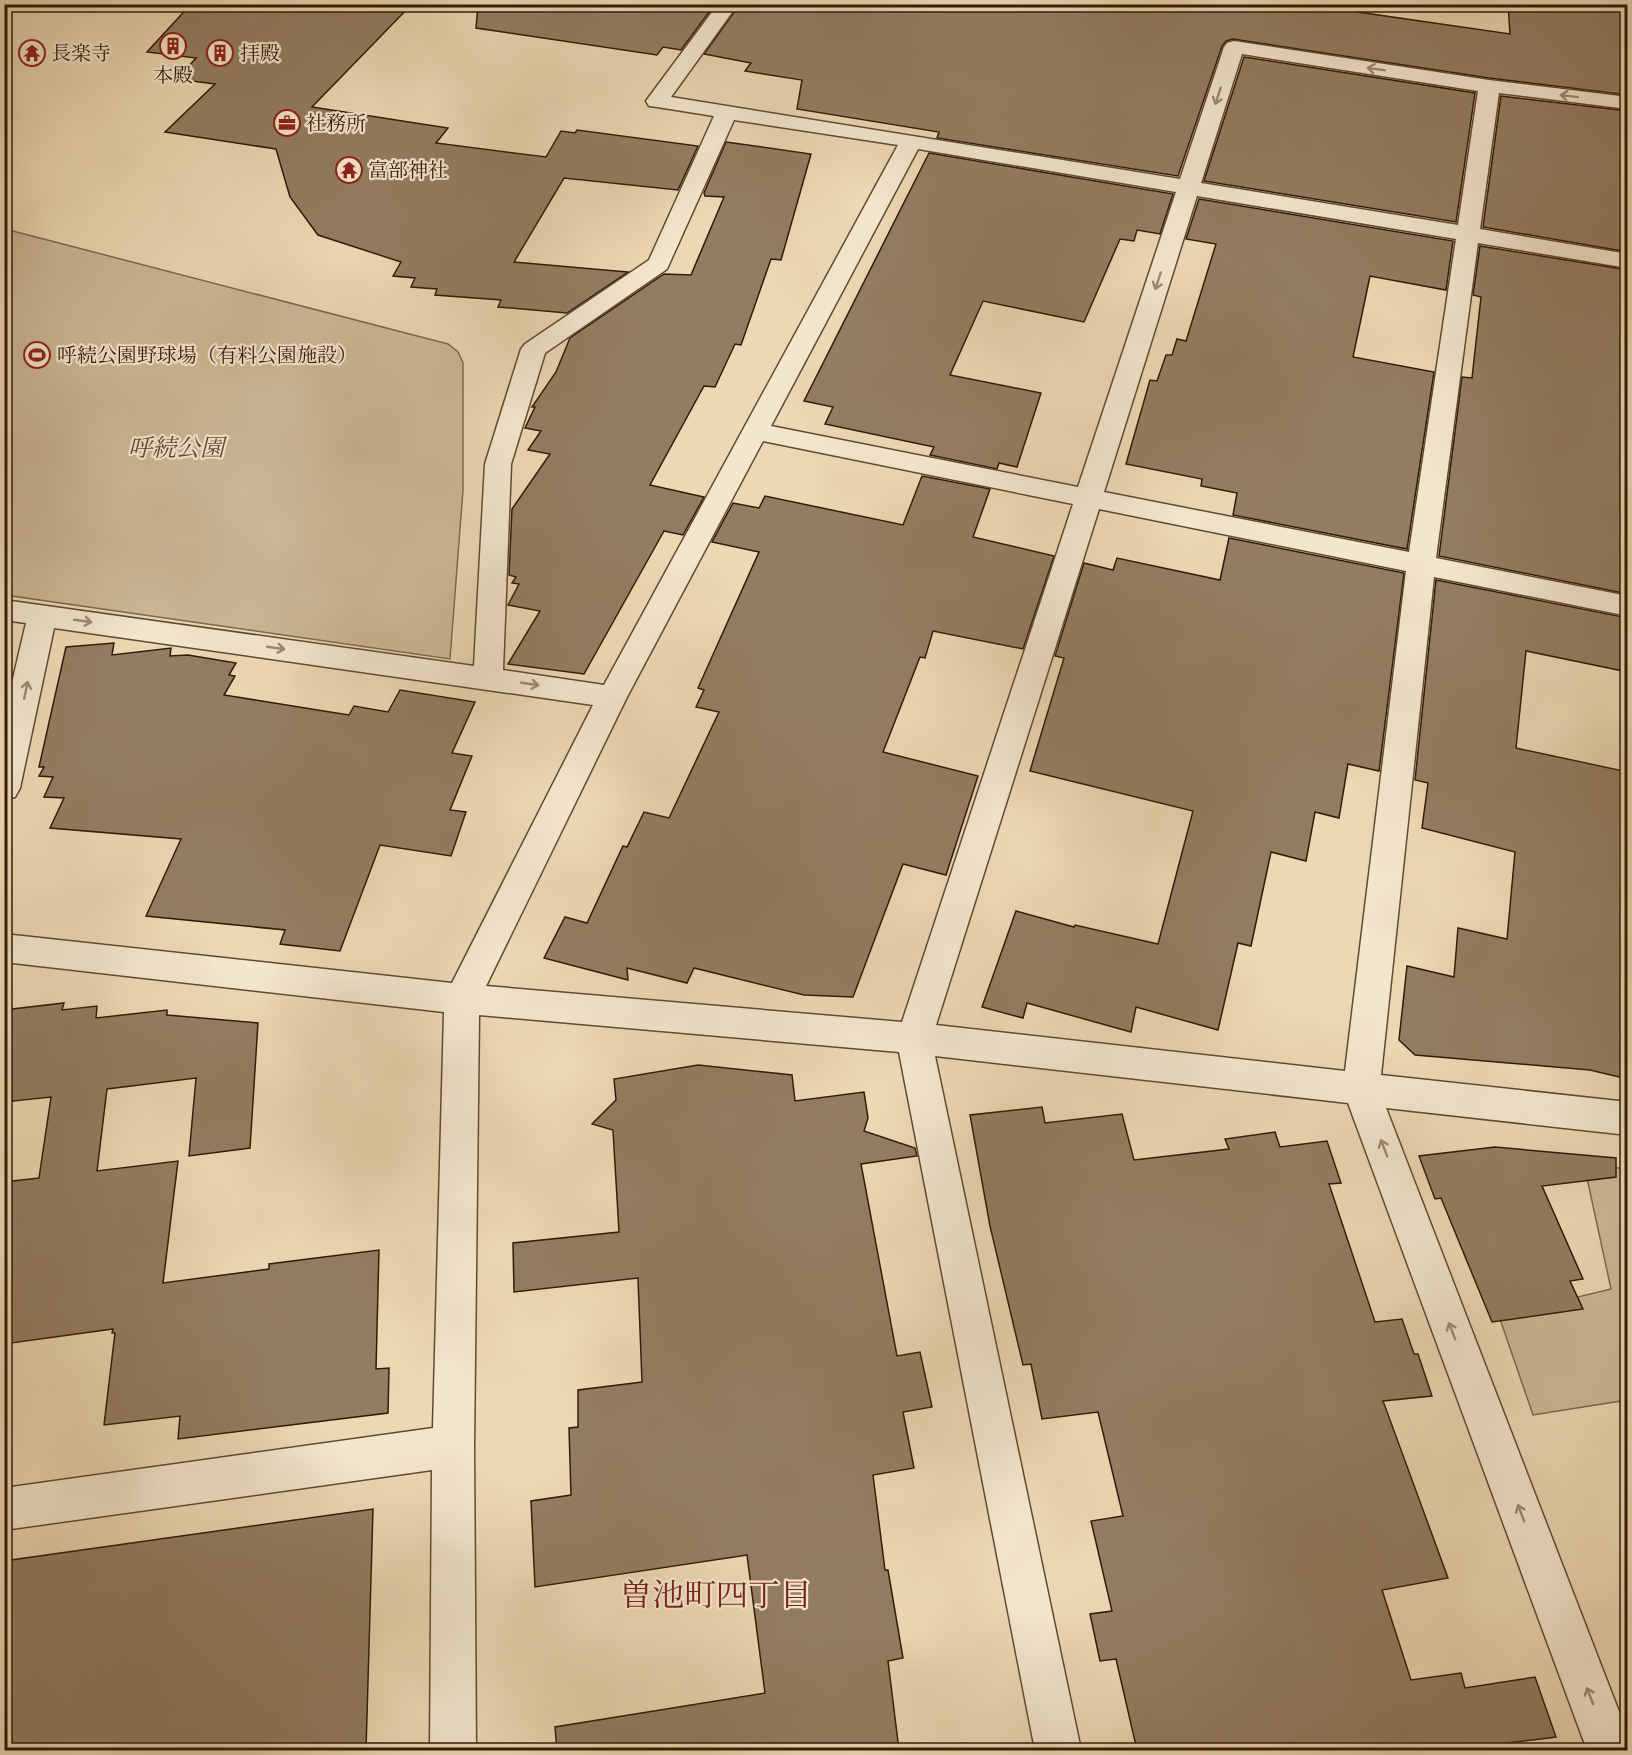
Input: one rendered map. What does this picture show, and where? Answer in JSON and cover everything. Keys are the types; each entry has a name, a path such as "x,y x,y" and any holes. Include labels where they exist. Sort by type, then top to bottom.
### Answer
{"street":[{"path":"728,4 657,101 911,141 1628,261"},
{"path":"1059,1750 914,1038 1234,47 1489,86 1628,103"},
{"path":"1489,86 1421,564 1361,1089 1610,1750"},
{"path":"488,678 498,464 534,349 659,264 728,112"},
{"path":"453,1750 453,1446 462,999 612,697 911,141"},
{"path":"756,431 1628,606"},
{"path":"4,610 612,697"},
{"path":"4,788 42,616"},
{"path":"4,948 462,999 914,1038 1628,1119"},
{"path":"4,1509 453,1446"}],"green space":[{"name":"呼続公園","path":"5,229 448,344 458,352 463,363 463,490 450,659 5,595"},
{"path":"1584,1164 1627,1169 1627,1400 1533,1415 1499,1316 1611,1289"}],"building":[{"path":"191,4 412,4 312,107 448,128 436,143 546,157 561,131 575,133 577,130 698,146 678,190 564,178 514,262 628,272 567,313 498,307 501,300 435,295 437,289 411,287 415,278 393,276 401,262 318,235 290,197 276,149 165,132 215,84 177,79 196,58 147,52"},
{"path":"478,4 715,4 681,50 663,47 657,55 476,28"},
{"path":"740,4 1352,4 1351,11 1510,34 1508,4 1600,4 1628,7 1628,95 1489,78 1233,39 1226,41 1222,46 1178,176 937,138 939,132 797,109 802,80 745,71 751,63 704,54"},
{"path":"1244,57 1475,93 1456,222 1204,181"},
{"path":"1501,96 1628,111 1628,252 1483,227"},
{"path":"726,142 811,154 781,260 771,259 741,345 735,344 715,387 704,386 650,485 704,497 683,535 664,531 584,674 508,664 540,611 508,605 519,584 512,583 516,577 509,575 512,509 550,454 528,450 541,431 525,428 535,407 532,407 556,372 570,338 664,274 691,275 724,197 705,196 704,193"},
{"path":"929,153 1173,194 1160,234 1137,230 1134,241 1120,239 1084,322 983,301 950,375 1041,393 1017,467 999,463 997,469 930,455 934,447 825,424 833,407 804,401"},
{"path":"1199,199 1453,241 1446,290 1370,276 1353,357 1434,372 1407,549 1233,515 1237,493 1201,486 1202,479 1126,464 1150,380 1157,381 1166,355 1172,355 1177,339 1186,341 1216,244 1186,239"},
{"path":"1480,246 1628,270 1628,594 1439,556 1462,377 1472,378 1481,297 1473,295"},
{"path":"922,476 990,489 973,537 1054,556 1023,649 933,631 925,658 920,657 883,752 978,776 946,875 903,864 853,997 804,995 694,968 687,983 627,968 628,980 544,958 565,917 587,923 623,846 627,847 644,812 669,818 719,712 696,707 704,690 698,688 759,552 712,542 733,503 759,508 765,496 903,525"},
{"path":"1229,538 1404,573 1379,771 1348,764 1339,818 1315,812 1306,861 1271,852 1251,946 1238,943 1218,1030 1136,1007 1131,1032 1027,1003 1023,1018 982,1007 1016,911 1074,927 1075,925 1158,944 1193,811 1030,771 1064,658 1055,656 1084,563 1113,570 1117,558 1220,580"},
{"path":"1436,580 1628,618 1628,672 1526,651 1516,748 1628,772 1628,1079 1590,1070 1415,1055 1399,1040 1407,966 1454,977 1458,928 1507,939 1515,852 1422,828 1428,783 1415,780"},
{"path":"114,643 112,655 171,648 170,656 188,655 236,663 229,675 235,676 224,695 349,715 354,706 388,712 400,690 475,702 452,753 472,756 450,810 466,812 451,856 380,845 340,951 280,944 285,930 146,916 181,839 50,828 64,798 44,797 53,777 39,776 44,767 39,767 66,647"},
{"path":"64,1003 62,1010 97,1006 96,1018 167,1010 167,1015 258,1023 250,1148 189,1156 196,1078 107,1089 97,1171 178,1161 163,1283 269,1269 269,1264 379,1250 376,1369 389,1368 388,1413 178,1439 180,1416 104,1425 115,1333 112,1333 113,1329 4,1344 4,1182 39,1178 51,1097 4,1102 4,1010"},
{"path":"698,1065 792,1075 795,1101 864,1092 868,1118 864,1131 915,1148 917,1156 861,1164 897,1356 920,1352 932,1407 903,1412 914,1468 873,1475 885,1570 888,1570 903,1658 888,1661 899,1750 557,1750 555,1727 765,1693 747,1555 535,1587 531,1501 571,1495 569,1428 578,1427 578,1390 642,1382 638,1278 514,1292 513,1243 619,1232 613,1130 592,1124 616,1100 614,1079"},
{"path":"1042,1107 1045,1123 1122,1114 1134,1160 1229,1149 1225,1139 1275,1132 1280,1147 1327,1141 1341,1183 1329,1184 1375,1322 1402,1319 1414,1354 1418,1354 1432,1396 1383,1401 1448,1578 1382,1590 1411,1680 1461,1673 1465,1688 1535,1677 1556,1737 1484,1746 1486,1750 1137,1750 1116,1659 1100,1661 1090,1614 1112,1611 1091,1521 1123,1516 1098,1412 1042,1419 1031,1364 1023,1365 990,1226 970,1115"},
{"path":"1495,1147 1616,1158 1616,1177 1542,1186 1583,1279 1570,1281 1583,1309 1492,1322 1441,1198 1435,1199 1419,1156"},
{"path":"373,1509 366,1750 4,1750 4,1561"}],"place":[{"name":"本殿","path":"173,46"},
{"name":"長楽寺","path":"32,53"},
{"name":"拝殿","path":"220,53"},
{"name":"社務所","path":"287,123"},
{"name":"富部神社","path":"349,170"},
{"name":"呼続公園野球場（有料公園施設）","path":"37,355"}],"district":[{"name":"曽池町四丁目","path":"716,1595"}]}
